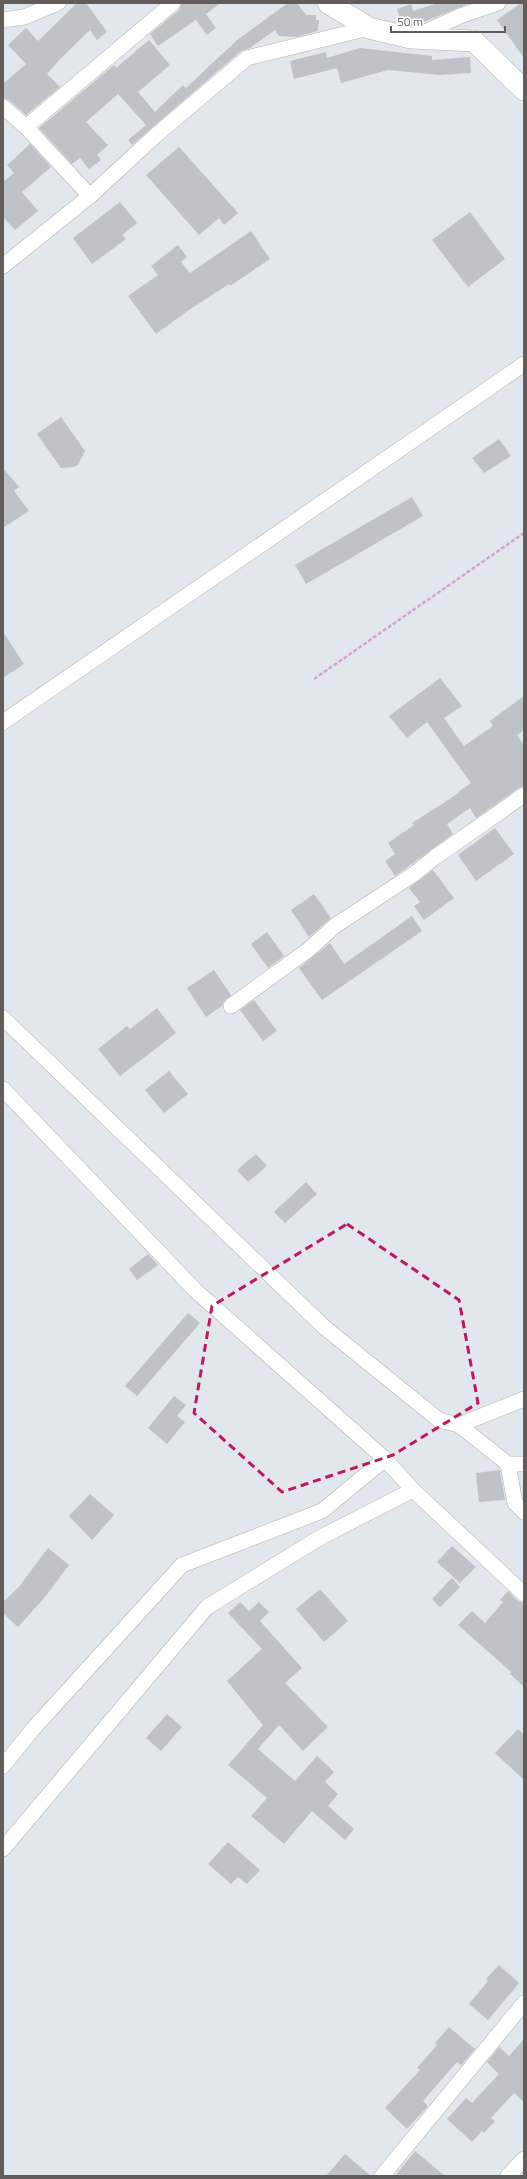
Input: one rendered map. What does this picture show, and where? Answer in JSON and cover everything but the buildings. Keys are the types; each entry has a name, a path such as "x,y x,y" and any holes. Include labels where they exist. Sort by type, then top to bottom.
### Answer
{"street":[{"path":"3,20 24,17 58,3"},
{"path":"26,127 173,3"},
{"path":"328,3 369,28 411,38 474,41 524,90"},
{"path":"411,38 460,16 498,3"},
{"path":"6,258 90,196 155,136 247,58 369,28"},
{"path":"3,107 26,127 90,196"},
{"path":"3,722 524,364"},
{"path":"231,1006 308,950 336,925 414,874 434,858 524,795"},
{"path":"3,1018 324,1327 439,1420 459,1425 508,1464 524,1464"},
{"path":"3,1089 196,1291 385,1459 413,1490 524,1594"},
{"path":"459,1425 524,1399"},
{"path":"3,1766 33,1729 182,1565 322,1511 385,1459"},
{"path":"508,1464 514,1503 524,1512"},
{"path":"3,1849 207,1607 321,1537 413,1490"},
{"path":"382,2176 524,2003"},
{"path":"508,2176 524,2159"}],"path":[{"path":"314,678 524,533"}],"highlighted area":[{"path":"347,1224 459,1300 478,1403 393,1455 282,1492 194,1413 212,1306"}]}
